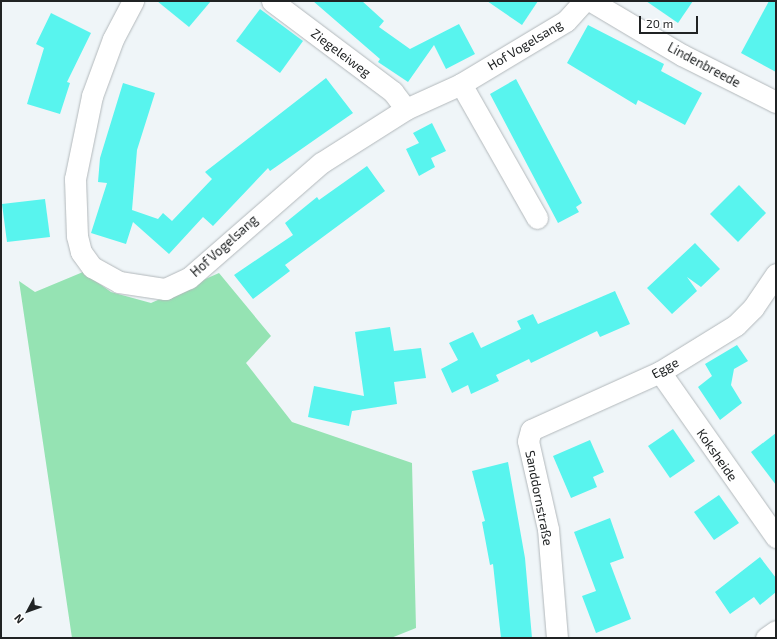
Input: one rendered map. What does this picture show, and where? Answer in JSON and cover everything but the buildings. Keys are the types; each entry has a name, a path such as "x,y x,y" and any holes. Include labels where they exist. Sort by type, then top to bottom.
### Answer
{"street":[{"name":"Hof Vogelsang","path":"133,1 113,39 92,96 74,179 81,252 92,267 119,282 165,289 189,278 321,163 406,109 461,84 566,21 584,1"},
{"name":"Ziegeleiweg","path":"272,1 392,92 406,109"},
{"name":"Lindenbreede","path":"592,1 682,55 776,102"},
{"path":"461,84 537,218"},
{"name":"Egge","path":"531,430 660,372 736,325 753,308 776,274"},
{"name":"Koksheide","path":"660,372 776,537"},
{"name":"Sanddornstraße","path":"531,430 528,442 548,528 557,638"},
{"path":"766,638 776,631"}],"green space":[{"path":"83,272 111,292 151,303 219,273 271,336 246,363 292,422 412,463 416,628 391,638 72,638 19,281 35,292"}]}
